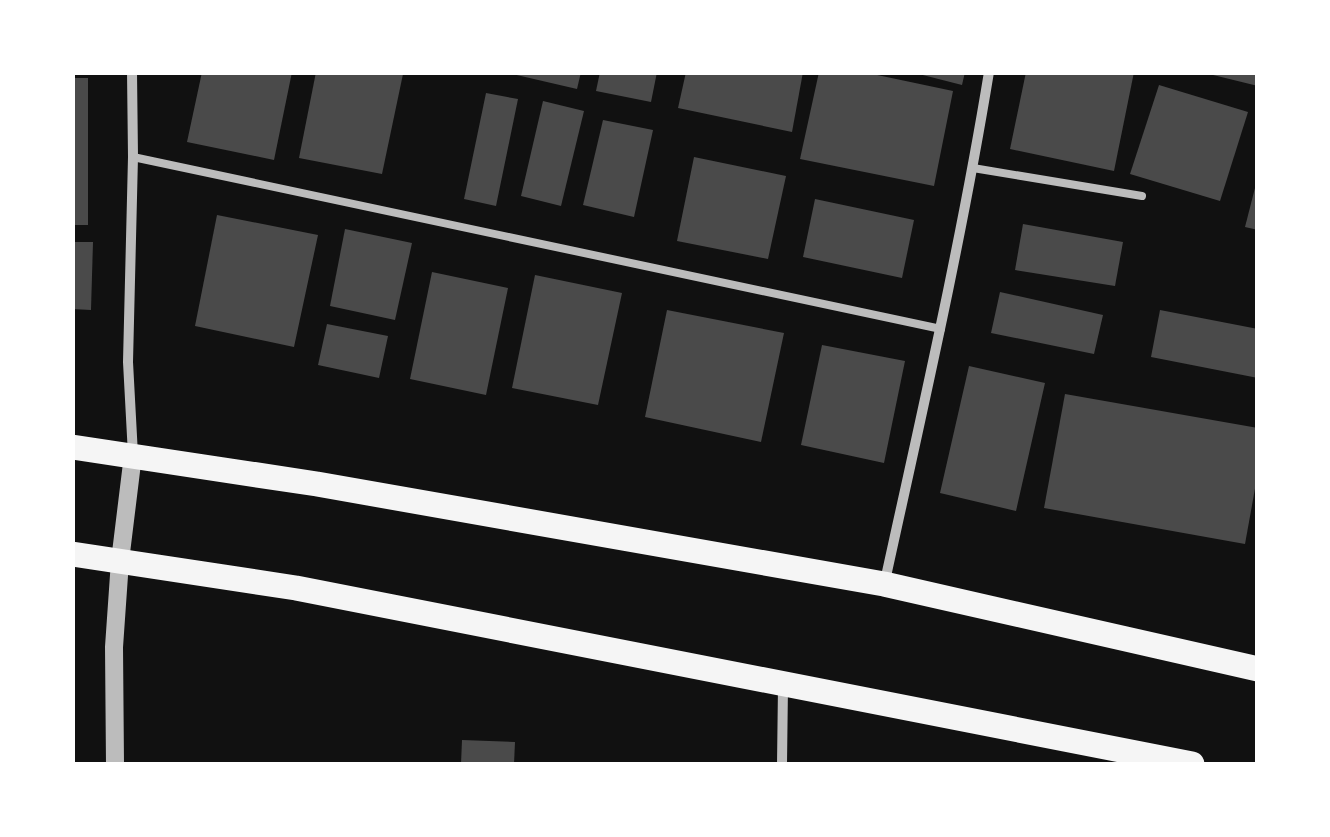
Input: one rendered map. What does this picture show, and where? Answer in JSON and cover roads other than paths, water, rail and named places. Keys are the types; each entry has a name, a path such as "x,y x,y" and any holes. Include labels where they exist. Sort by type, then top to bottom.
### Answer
{"main road":[{"path":"72,446 317,484 884,584 1258,668"},
{"path":"72,554 296,588 1175,763"}],"street":[{"path":"115,764 114,647 133,454 128,362 132,72"},
{"path":"884,584 941,329 989,72"},
{"path":"782,764 783,684"}],"lane":[{"path":"133,158 941,329"},
{"path":"973,168 1142,196"}]}
